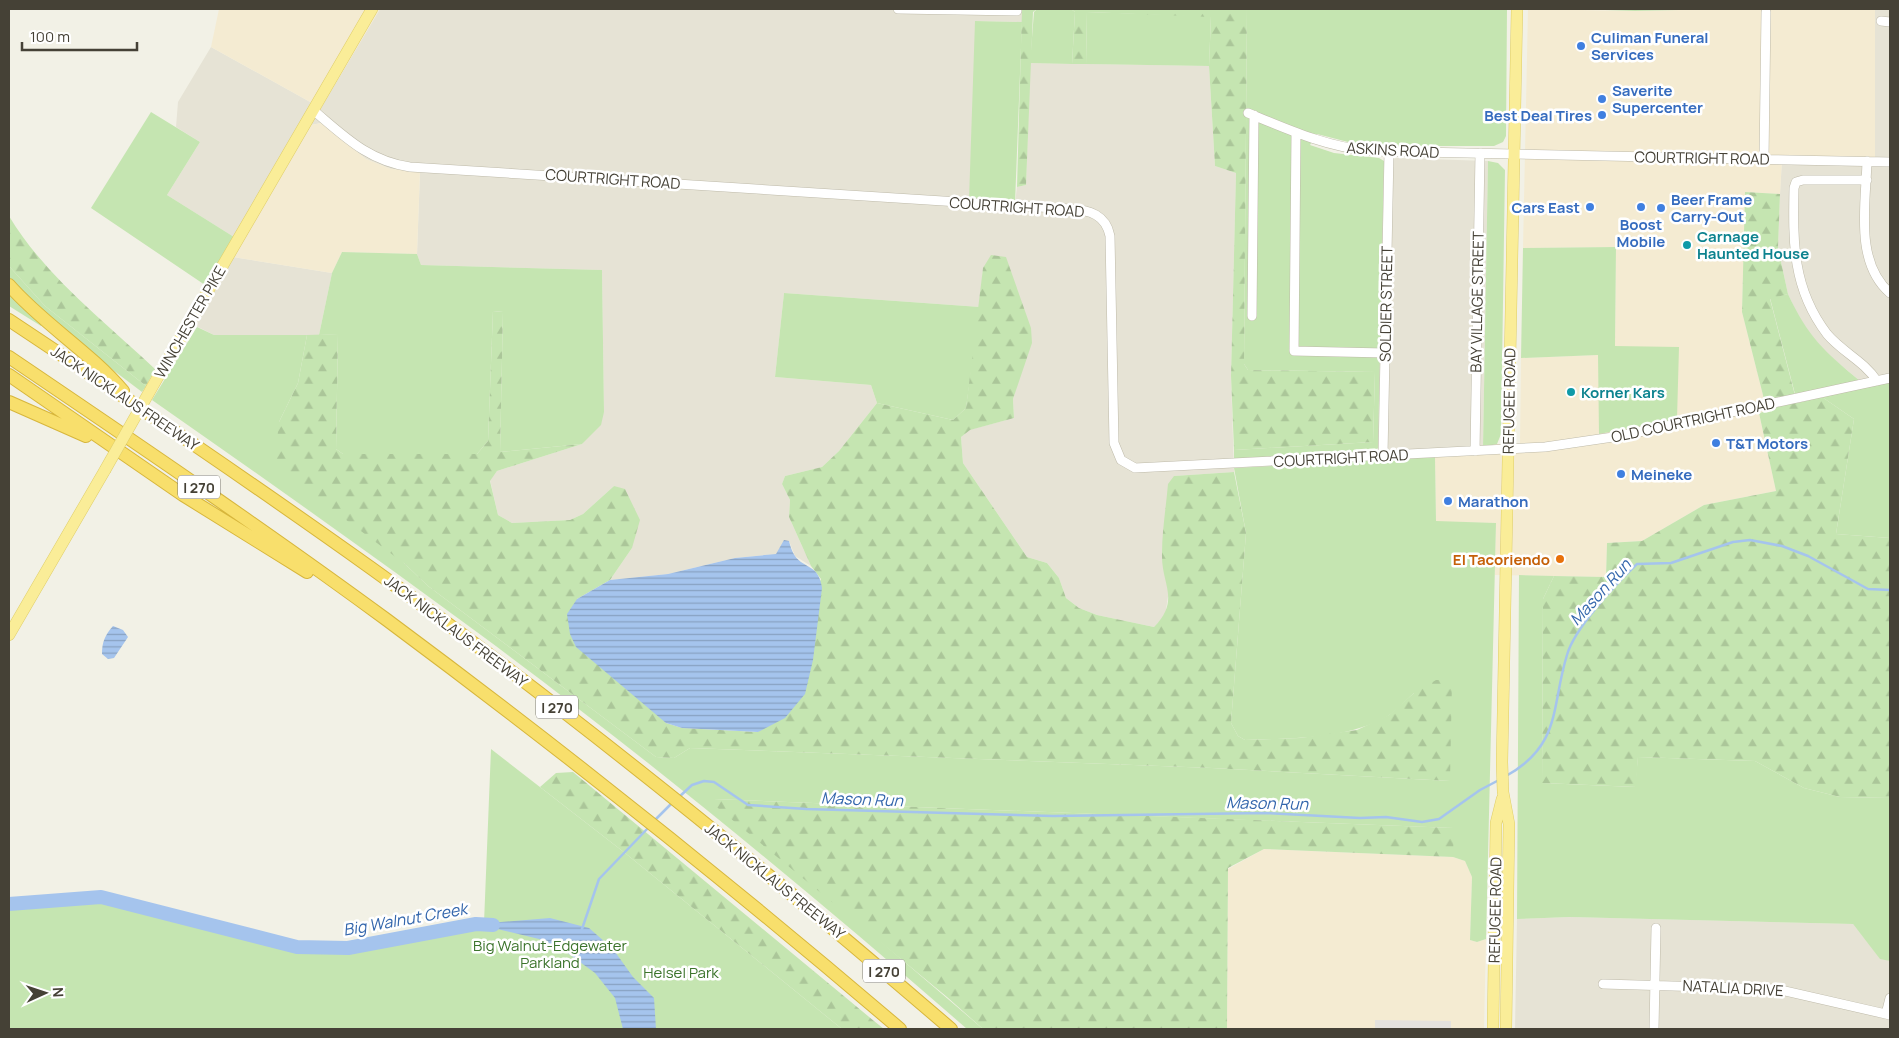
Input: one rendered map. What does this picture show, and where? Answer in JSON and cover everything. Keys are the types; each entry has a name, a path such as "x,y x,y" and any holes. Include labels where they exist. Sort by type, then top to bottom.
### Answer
{"highway":[{"path":"9,285 40,317 112,378 132,402"},
{"name":"JACK NICKLAUS FREEWAY","path":"9,320 132,402 388,580 525,682 689,810 841,934 951,1029"},
{"name":"JACK NICKLAUS FREEWAY","path":"9,357 222,502 387,620 639,814 900,1029"},
{"path":"9,375 116,450 246,535 387,620"},
{"path":"9,402 116,450"}],"main road":[{"name":"WINCHESTER PIKE","path":"9,635 372,9"},
{"name":"REFUGEE ROAD","path":"1506,1029 1509,834 1503,788 1503,772 1516,9"},
{"name":"REFUGEE ROAD","path":"1493,1029 1496,824 1503,788"}],"street":[{"path":"898,9 1017,11"},
{"path":"1764,159 1766,12"},
{"name":"COURTRIGHT ROAD","path":"313,110 368,154 387,162 410,167 1088,211 1104,220 1110,236 1114,443 1117,454 1126,464 1140,468 1508,449"},
{"name":"ASKINS ROAD","path":"1252,316 1251,114 1296,133 1342,148 1388,152 1514,155"},
{"path":"1296,133 1294,351 1385,353"},
{"name":"SOLDIER STREET","path":"1382,456 1388,152"},
{"name":"BAY VILLAGE STREET","path":"1475,451 1480,153"},
{"name":"COURTRIGHT ROAD","path":"1514,155 1890,162"},
{"path":"1867,161 1867,251 1882,285 1890,293"},
{"path":"1866,180 1803,180 1796,182 1794,188 1793,247 1804,292 1827,334 1870,370 1876,381"},
{"name":"OLD COURTRIGHT ROAD","path":"1508,449 1545,447 1620,436 1890,378"},
{"path":"1654,1029 1656,928"},
{"name":"NATALIA DRIVE","path":"1603,984 1655,984 1776,989 1888,1015"},
{"path":"1888,1015 1890,998"}],"shaded area":[{"path":"219,9 380,9 321,108 211,47"},
{"path":"380,9 1022,9 1022,22 975,21 1015,203 1017,187 1026,185 1030,63 1209,66 1215,166 1236,173 1231,376 1234,472 1174,476 1166,581 1169,590 1165,616 1154,627 1097,615 1079,608 1066,598 1059,578 1047,563 1027,557 963,463 961,437 969,430 1014,418 1013,399 1018,380 983,268 980,307 784,293 775,377 871,385 877,403 839,451 822,467 785,476 782,484 790,500 789,517 811,566 795,556 789,541 776,554 735,558 668,574 610,580 632,548 614,486 583,514 570,520 512,523 498,515 490,480 497,471 582,444 604,412 602,270 421,265 417,254 420,172 391,169 366,159 321,123 311,125 233,257 332,273 319,335 214,335 184,320 234,237 167,195 200,142 176,127 178,102 211,47 321,108"},
{"path":"1528,9 1635,11 1722,9 1875,10 1875,161 1782,159 1780,194 1745,192 1742,312 1767,411 1759,413 1776,491 1704,505 1642,541 1607,543 1606,577 1495,575 1496,523 1436,522 1435,457 1497,444 1520,444 1521,358 1598,355 1615,346 1616,247 1523,248"},
{"path":"1875,10 1890,10 1890,379 1860,381 1824,351 1801,322 1788,294 1778,248 1780,194 1782,159 1874,161"},
{"path":"321,123 366,159 391,169 420,171 417,254 342,252 332,273 233,257 311,125"},
{"path":"1397,158 1488,161 1483,447 1392,451 1378,448 1384,161"},
{"path":"1264,849 1453,857 1465,861 1472,877 1470,940 1477,942 1486,939 1484,1029 1227,1029 1228,869"},
{"path":"1570,917 1853,924 1880,958 1890,961 1890,1029 1515,1029 1517,919"},
{"path":"1375,1020 1451,1021 1451,1029 1375,1029"}],"green space":[{"path":"1022,9 1037,9 1033,12 1026,185 1017,187"},
{"path":"1037,9 1071,9 1075,12 1072,64 1030,63 1034,12"},
{"path":"1071,9 1247,9 1244,364 1248,370 1375,372 1373,442 1234,450 1231,376 1236,173 1215,166 1209,66 1211,17 1087,12 1086,64 1072,64 1075,12"},
{"path":"1247,9 1507,9 1506,136 1503,142 1494,146 1380,146 1352,143 1317,134 1310,145 1334,153 1379,158 1384,161 1378,448 1374,452 1234,460 1234,450 1373,442 1375,372 1248,370 1244,364"},
{"path":"1575,9 1722,9 1635,11"},
{"path":"1087,12 1211,16 1209,66 1086,64"},
{"path":"975,21 1022,22 1015,203 969,200"},
{"path":"151,112 200,142 167,195 234,237 205,285 91,208"},
{"path":"1488,161 1498,163 1505,170 1501,434 1497,444 1483,447"},
{"path":"1745,192 1780,194 1778,248 1788,294 1770,299 1797,403 1822,397 1854,419 1836,534 1890,538 1890,798 1840,797 1804,788 1755,761 1638,757 1636,787 1542,783 1543,599 1554,576 1606,577 1607,543 1642,541 1704,505 1776,491 1759,413 1767,411 1742,312"},
{"path":"9,216 40,258 76,297 155,369 146,386 45,306 9,266"},
{"path":"1616,247 1615,346 1679,347 1677,419 1599,434 1598,355 1521,358 1523,248"},
{"path":"342,252 417,254 421,265 602,270 604,412 601,425 582,444 500,452 503,312 493,311 488,441 477,454 343,454 336,449 338,334 319,335 332,273"},
{"path":"991,255 1006,257 1031,328 1032,343 1013,399 1014,418 970,430 961,437 963,463 1027,557 1047,563 1059,578 1066,598 1079,608 1097,615 1154,627 1162,617 1168,600 1162,554 1168,484 1174,476 1234,472 1246,533 1231,723 1238,736 1245,740 1300,738 1357,730 1389,715 1414,693 1436,680 1452,680 1450,781 1212,768 690,748 674,758 656,757 428,586 405,564 274,466 279,422 298,383 307,335 338,334 336,449 343,454 477,454 488,441 493,311 503,312 500,452 582,444 497,471 490,481 498,515 512,523 570,520 583,514 614,486 625,489 640,520 632,548 610,580 577,599 666,723 682,728 758,732 821,579 811,566 789,517 790,500 782,484 785,476 822,467 839,451 877,403 953,420 966,408 983,268"},
{"path":"9,266 45,306 146,386 142,392 97,358 9,280"},
{"path":"9,291 41,323 41,326 9,306"},
{"path":"784,293 980,307 966,408 953,420 877,403 871,385 775,377"},
{"path":"1788,294 1810,333 1836,361 1860,381 1795,394 1770,298"},
{"path":"197,327 214,335 307,335 298,383 279,422 405,564 428,586 656,757 674,758 690,748 1212,768 1450,781 1414,693 1388,716 1354,730 1336,734 1300,738 1245,740 1238,736 1231,723 1246,533 1234,468 1435,457 1436,521 1496,523 1486,939 1477,942 1470,940 1472,877 1465,861 1453,857 1453,828 714,799 983,1029 967,1029 790,878 608,732 485,638 278,488 152,400"},
{"path":"1890,382 1890,538 1836,534 1854,419 1822,397"},
{"path":"1519,575 1554,576 1543,599 1542,783 1635,787 1638,757 1755,761 1804,788 1840,797 1890,798 1890,961 1880,959 1853,924 1570,917 1517,919"},
{"name":"Big Walnut-Edgewater Parkland","path":"491,749 625,853 842,1029 9,1029 9,904 11,903 101,897 297,947 348,948 484,923"},
{"path":"573,772 884,1029 842,1029 625,853 540,787 556,773"},
{"path":"714,799 1454,828 1453,857 1264,849 1228,868 1227,1029 983,1029 947,997 713,804"}],"water":[{"path":"784,540 789,541 792,551 799,560 815,571 822,588 813,660 805,694 785,718 758,732 682,728 666,723 576,647 570,634 567,614 577,599 610,580 668,574 735,558 776,554"},
{"path":"113,626 123,630 128,637 114,658 108,659 102,654 103,642"},
{"path":"550,918 589,928 613,949 633,977 654,998 656,1029 623,1029 615,998 595,973 562,949 539,939 476,924"}],"waterway":[{"name":"Mason Run","path":"1506,776 1524,764 1537,751 1546,738 1552,723 1567,655 1578,632 1608,594 1637,564 1671,563 1733,542 1750,540 1782,546 1808,556 1868,589 1890,590"},
{"name":"Mason Run","path":"679,797 692,785 704,781 714,782 748,805 806,809 1053,816 1265,813 1360,818 1386,817 1422,822 1439,819 1480,790 1499,780"},
{"name":"Mason Run","path":"654,821 673,802"},
{"name":"Mason Run","path":"582,929 599,879 649,827"},
{"name":"Big Walnut Creek","path":"9,904 101,897 297,947 348,948 476,924 493,925"}],"place":[{"name":"Culiman Funeral Services","path":"1581,46"},
{"name":"Saverite Supercenter","path":"1602,99"},
{"name":"Best Deal Tires","path":"1602,115"},
{"name":"Cars East","path":"1590,207"},
{"name":"Boost Mobile","path":"1641,207"},
{"name":"Beer Frame Carry-Out","path":"1661,208"},
{"name":"Carnage Haunted House","path":"1687,245"},
{"name":"Korner Kars","path":"1571,392"},
{"name":"T&T Motors","path":"1716,443"},
{"name":"Meineke","path":"1621,474"},
{"name":"Marathon","path":"1448,501"},
{"name":"El Tacoriendo","path":"1560,559"}],"park label":[{"name":"Helsel Park","path":"681,972"}]}
